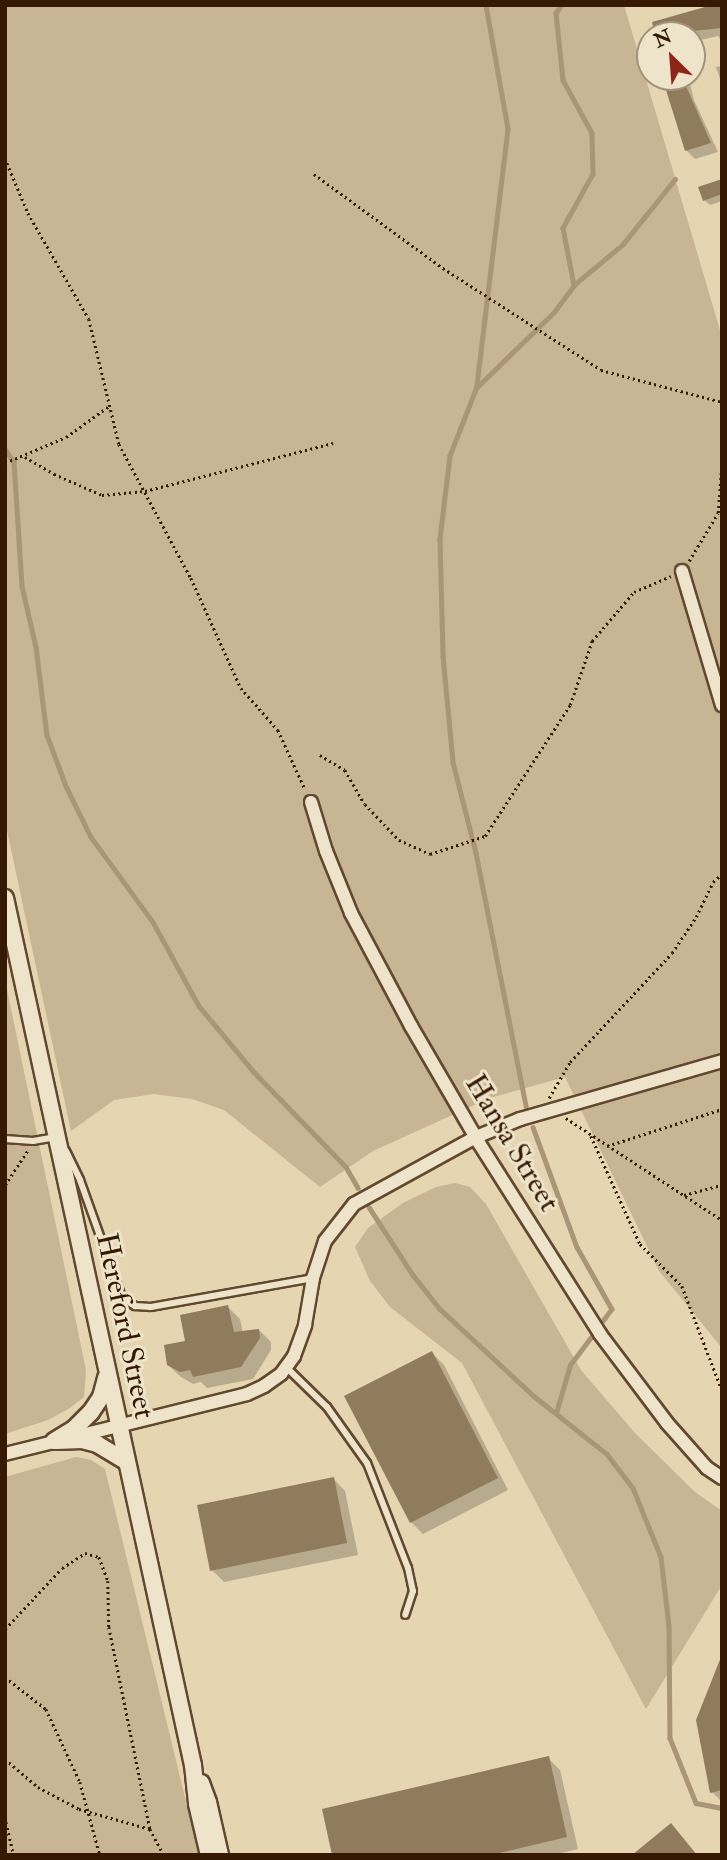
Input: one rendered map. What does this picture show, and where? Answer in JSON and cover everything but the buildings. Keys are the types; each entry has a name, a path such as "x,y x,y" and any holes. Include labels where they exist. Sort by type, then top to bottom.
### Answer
{"main road":[{"name":"Hereford Street","path":"5,898 103,1348 117,1427 193,1765 197,1804 209,1855"},
{"path":"54,1441 74,1429 101,1396 106,1381 103,1348"},
{"path":"54,1441 82,1440 97,1444 125,1461"},
{"name":"Hereford Street","path":"193,1765 208,1802 220,1855"}],"street":[{"path":"682,571 722,705"},
{"name":"Hansa Street","path":"311,802 326,851 351,913 411,1026 476,1137 600,1334 667,1423 707,1468 722,1478"},
{"path":"5,1454 247,1394 264,1386 286,1367 294,1356 305,1325 313,1278 325,1241 354,1204 476,1137 540,1113 722,1061"}],"lane":[{"path":"5,1139 33,1141 56,1137 80,1180 122,1297 135,1306 151,1307 313,1278"},
{"path":"286,1367 327,1407 367,1463 408,1568 413,1591 405,1615"}],"path":[{"path":"5,158 28,213 89,319 119,444 191,578 241,688 278,730 311,802"},
{"path":"314,174 443,268 601,370 722,402"},
{"path":"5,463 25,457 66,437 110,405"},
{"path":"25,457 54,474 102,495 145,491 333,443"},
{"path":"320,755 345,770 365,804 399,839 430,854 485,836 570,705 592,641 634,592 682,571 718,513 722,460"},
{"path":"540,1113 570,1062 672,953 696,918 713,882 722,874"},
{"path":"556,1109 591,1136 722,1220"},
{"path":"607,1146 722,1109"},
{"path":"591,1136 640,1244 682,1286 722,1391"},
{"path":"5,1185 33,1141"},
{"path":"684,1195 716,1186 722,1187"},
{"path":"5,1629 62,1568 85,1553 99,1557 108,1581 109,1627 150,1829 164,1855"},
{"path":"5,1677 46,1709 80,1783 100,1855"},
{"path":"5,1759 38,1787 88,1811 150,1829"},
{"path":"5,1817 14,1855"}],"shaded area":[{"path":"5,5 624,5 636,46 636,91 649,91 722,337 722,1348 659,1271 565,1077 490,1098 373,1151 320,1187 224,1110 192,1099 154,1094 114,1100 71,1131 5,821"},
{"path":"5,980 86,1370 84,1397 48,1420 5,1434"},
{"path":"455,1183 470,1187 486,1204 581,1370 635,1433 695,1492 722,1511 722,1585 646,1709 462,1363 390,1307 370,1281 355,1247 368,1228 403,1203 436,1187"},
{"path":"76,1457 91,1460 105,1469 199,1855 8,1855 5,1844 5,1477"}],"waterway":[{"path":"486,5 508,129 477,387 450,456 440,539 443,656 453,762 476,853 526,1106"},
{"path":"562,5 556,13 563,80 592,133 593,174 563,228 574,285"},
{"path":"477,387 554,312 574,285 623,244 675,179"},
{"path":"5,449 14,462 22,586 36,647 47,735 66,786 91,837 153,922 199,1006 254,1072 346,1167 358,1188"},
{"path":"533,1127 577,1247 612,1309 604,1320"},
{"path":"369,1207 413,1275 440,1309 534,1396 607,1454 633,1488 661,1557 669,1626 670,1738 696,1803 722,1808"},
{"path":"556,1413 570,1365 590,1338"}]}
